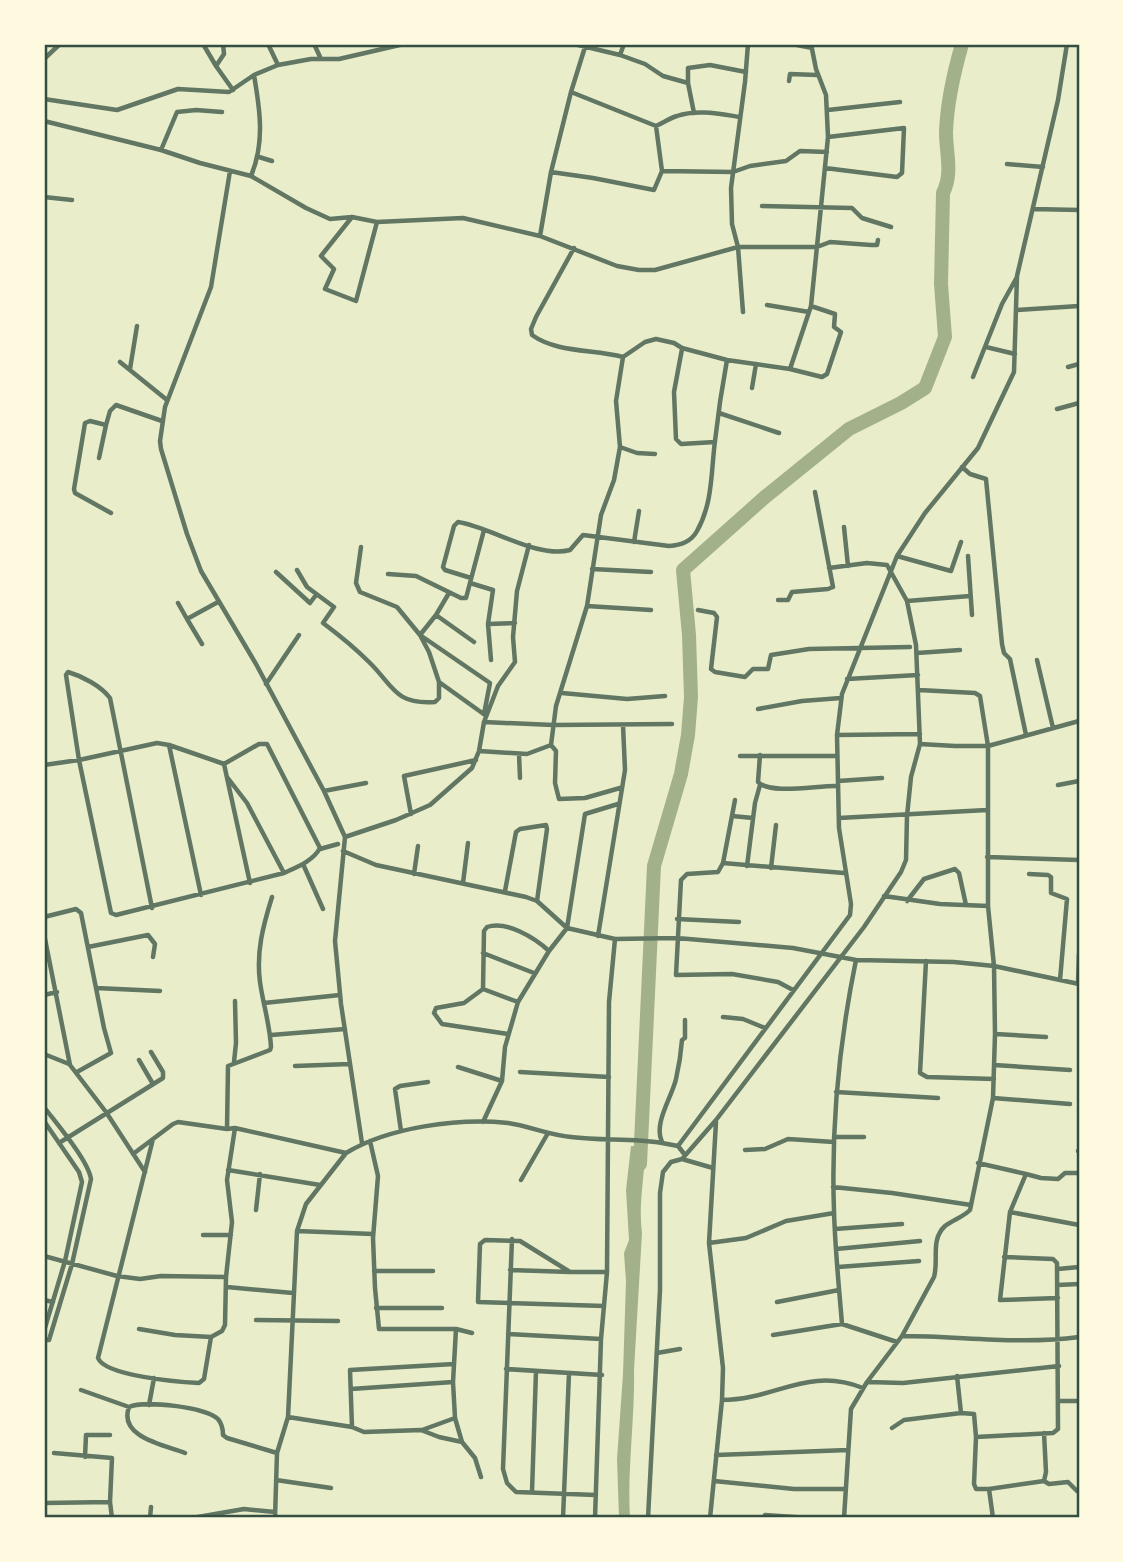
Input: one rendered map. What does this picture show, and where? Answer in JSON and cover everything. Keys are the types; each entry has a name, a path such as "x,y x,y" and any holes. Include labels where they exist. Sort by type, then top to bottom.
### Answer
{"street":[{"path":"44,59 60,44"},
{"path":"203,44 233,90"},
{"path":"216,66 224,54 223,44"},
{"path":"268,44 278,65"},
{"path":"314,44 321,59"},
{"path":"44,99 117,110 178,89 223,93 278,65 339,59 404,44"},
{"path":"574,44 620,55 645,64 663,76 688,83"},
{"path":"620,55 624,44"},
{"path":"743,312 738,247 731,216 733,172 748,44"},
{"path":"790,369 811,306 828,137 826,96 817,75 812,46 792,44"},
{"path":"678,1146 850,915 851,904 844,873 839,818 837,735 841,698 846,679 897,556 925,513 978,448 1014,372 1017,276 1068,44"},
{"path":"540,236 551,172 585,47"},
{"path":"694,113 688,68 710,65 746,72"},
{"path":"789,81 790,74 817,75"},
{"path":"251,176 259,157 261,121 254,75"},
{"path":"571,92 656,126 676,116 694,113 740,117"},
{"path":"828,110 900,102"},
{"path":"161,150 177,112 222,112"},
{"path":"44,121 251,176 330,219 352,217 377,222 463,218 540,236 617,266 644,271 738,247 817,247 830,242 877,245 878,240"},
{"path":"551,172 654,190 662,172 656,126"},
{"path":"825,168 897,177 902,173 902,128 828,137"},
{"path":"662,172 733,172 750,166 786,161 800,151 827,152"},
{"path":"259,157 272,161"},
{"path":"1007,164 1043,167"},
{"path":"230,172 211,287 167,400 160,441 194,556 324,791 345,837 335,930 340,995 362,1143"},
{"path":"44,197 72,200"},
{"path":"762,206 852,208 856,209 862,218 891,227"},
{"path":"1033,209 1079,211"},
{"path":"352,217 321,256 334,269 325,289 354,301 359,300 377,222"},
{"path":"574,248 532,325 531,333 534,337 574,350 622,358 653,340 672,342 682,348 727,360 790,369 817,377 824,376 841,334 834,327 835,314 811,306"},
{"path":"973,377 1002,304 1017,276"},
{"path":"767,305 809,312"},
{"path":"1017,310 1079,306"},
{"path":"130,370 137,326"},
{"path":"986,347 1015,354"},
{"path":"682,348 674,392 677,439 681,444 715,442"},
{"path":"620,789 579,799 559,799 555,783 556,751 551,745 556,706 587,606 601,515 613,487 620,447 616,401 622,358"},
{"path":"491,660 488,625 493,590 443,567 457,523 461,522 541,549 570,550 581,536 658,545 682,544 696,532 711,489 727,360"},
{"path":"120,362 167,400"},
{"path":"752,388 756,364"},
{"path":"1068,367 1079,364"},
{"path":"1057,408 1079,403"},
{"path":"99,458 110,411 116,405 162,421"},
{"path":"719,413 779,433"},
{"path":"106,425 90,421 85,423 73,486 75,493 111,513"},
{"path":"620,447 637,453 655,454"},
{"path":"962,467 971,474 986,479 1002,644 1004,653 1010,659 1026,735"},
{"path":"778,600 788,600 792,592 831,589 833,585 815,492"},
{"path":"634,542 639,510"},
{"path":"844,527 848,566"},
{"path":"388,574 416,576 461,598 467,596 484,530"},
{"path":"897,556 951,571 961,542"},
{"path":"485,715 498,686 515,662 517,590 529,545"},
{"path":"297,570 307,587 334,607 323,623 371,664 398,694 407,699 435,702 439,698 439,682 420,635 397,607 366,596 358,590 356,583 361,547"},
{"path":"968,556 972,615"},
{"path":"648,1518 657,1353 661,1176 668,1165 683,1157 716,1120 841,957 906,860 911,778 920,744 917,653 907,601 887,565 878,563 830,568"},
{"path":"592,569 651,572"},
{"path":"276,572 310,603 316,595"},
{"path":"300,594 307,587"},
{"path":"420,635 449,593"},
{"path":"907,601 970,596"},
{"path":"187,619 218,602"},
{"path":"178,603 202,644"},
{"path":"587,606 651,610"},
{"path":"698,610 714,613 717,617 710,665 715,672 745,677 751,670 769,669 769,656 772,654 809,649 910,648"},
{"path":"436,615 474,642"},
{"path":"488,625 515,623"},
{"path":"266,684 299,635"},
{"path":"345,837 411,814 443,796 467,775 476,760 491,683 420,635"},
{"path":"917,653 960,650"},
{"path":"1037,660 1053,728"},
{"path":"152,908 110,698 89,681 67,673 79,760 110,912 116,915 152,908 284,873 303,864 320,849 338,844"},
{"path":"846,679 918,675"},
{"path":"439,682 485,715"},
{"path":"844,1518 849,1416 863,1388 902,1336 934,1277 935,1250 940,1232 968,1212 993,1098 995,1034 994,966 988,905 988,746 982,704 978,694 919,690"},
{"path":"562,693 627,699 665,696"},
{"path":"758,709 802,701 841,698"},
{"path":"920,744 988,746 1079,721"},
{"path":"484,722 553,725 672,724"},
{"path":"597,936 625,762 623,724"},
{"path":"837,735 920,734"},
{"path":"44,765 156,743 223,764 264,743 269,745 320,849"},
{"path":"169,745 201,895"},
{"path":"479,751 531,753 551,745"},
{"path":"519,754 520,778"},
{"path":"747,866 760,785 760,755"},
{"path":"740,756 837,756"},
{"path":"411,814 404,776 476,760"},
{"path":"223,764 250,883"},
{"path":"226,776 247,803 284,873"},
{"path":"760,785 773,788 882,778"},
{"path":"1058,785 1079,781"},
{"path":"324,791 366,783"},
{"path":"735,800 720,871 687,874 681,880 675,972 678,977 732,974 778,982 793,990"},
{"path":"483,1122 502,1081 503,1055 518,1002 534,973 567,928 585,814 618,803"},
{"path":"839,818 987,810"},
{"path":"732,816 753,818"},
{"path":"505,891 516,832 547,825 537,901"},
{"path":"771,868 776,825"},
{"path":"463,883 468,843"},
{"path":"414,874 418,846"},
{"path":"343,851 376,865 505,891 537,901 567,928 615,939 677,938 793,948 856,960 994,966 1078,984 1079,954"},
{"path":"988,857 1079,860"},
{"path":"723,863 844,873"},
{"path":"303,864 323,909"},
{"path":"907,901 923,880 955,869 959,873 966,905"},
{"path":"1029,874 1048,875 1051,879 1051,893 1067,898 1060,980"},
{"path":"884,896 907,901 988,905"},
{"path":"227,1129 228,1069 234,1062 270,1050 271,1035 260,975 260,942 272,897"},
{"path":"44,917 79,910 88,947 110,1054 77,1072"},
{"path":"677,919 739,922"},
{"path":"483,989 484,931 490,926 498,925 534,938 549,951"},
{"path":"44,934 70,1065"},
{"path":"88,947 148,935 155,944 153,957"},
{"path":"595,1518 602,1375 601,1339 607,1272 609,1002 615,939"},
{"path":"483,953 534,973"},
{"path":"842,1324 834,1213 834,1139 836,1092 846,1009 856,960"},
{"path":"926,961 921,1074 927,1077 994,1079"},
{"path":"96,988 160,991"},
{"path":"483,989 518,1002"},
{"path":"483,989 464,1003 434,1009 436,1018 442,1024 508,1034"},
{"path":"44,995 57,992"},
{"path":"264,1003 340,995"},
{"path":"234,1062 235,1001"},
{"path":"723,1017 743,1019 765,1028"},
{"path":"662,1143 659,1137 660,1126 676,1080 682,1040 685,1038 685,1020"},
{"path":"271,1035 345,1029"},
{"path":"995,1034 1046,1037"},
{"path":"59,1143 163,1078 164,1074 151,1052"},
{"path":"44,1054 70,1065 77,1072 145,1172"},
{"path":"139,1060 153,1084"},
{"path":"295,1066 350,1064"},
{"path":"994,1065 1070,1070"},
{"path":"458,1067 502,1081"},
{"path":"520,1072 608,1077"},
{"path":"401,1131 395,1089 428,1082"},
{"path":"836,1092 938,1098"},
{"path":"993,1098 1070,1104"},
{"path":"44,1107 67,1136 91,1176 72,1264 46,1340"},
{"path":"710,1518 723,1368 709,1243 716,1120"},
{"path":"44,1121 82,1178 65,1261 44,1331"},
{"path":"133,1154 175,1122 235,1128 346,1153"},
{"path":"275,1516 277,1453 288,1418 297,1231 306,1204 346,1153 362,1143 401,1131 483,1122 518,1125 575,1138 621,1138 678,1146"},
{"path":"139,1329 211,1337 225,1328 226,1277 232,1213 226,1185 235,1128"},
{"path":"521,1180 548,1133"},
{"path":"745,1150 765,1149 788,1139 864,1137"},
{"path":"153,1139 117,1276 99,1361 104,1366 140,1376 197,1383 204,1379 211,1337"},
{"path":"370,1141 378,1176 373,1234 379,1329 456,1329 472,1333"},
{"path":"678,1146 683,1157 713,1168"},
{"path":"978,1163 1041,1178 1058,1179 1065,1174 1079,1173"},
{"path":"228,1170 320,1185"},
{"path":"256,1210 260,1174"},
{"path":"1026,1174 1010,1212 1000,1283 1001,1301 1058,1298"},
{"path":"834,1187 971,1205"},
{"path":"1010,1212 1079,1225"},
{"path":"709,1243 740,1240 786,1221 834,1213"},
{"path":"835,1229 902,1224"},
{"path":"297,1231 373,1234"},
{"path":"203,1235 231,1236"},
{"path":"570,1272 524,1242 512,1239 485,1240 480,1244 477,1299 480,1302 604,1306"},
{"path":"512,1239 504,1412 504,1475 516,1492 596,1495"},
{"path":"836,1249 920,1241"},
{"path":"44,1256 117,1276 140,1279 161,1276 226,1277"},
{"path":"976,1437 1056,1432 1059,1421 1057,1261 1004,1258"},
{"path":"838,1267 919,1261"},
{"path":"1058,1269 1079,1267"},
{"path":"510,1270 607,1272"},
{"path":"374,1271 433,1271"},
{"path":"1058,1285 1079,1284"},
{"path":"227,1287 293,1293"},
{"path":"777,1302 839,1290"},
{"path":"44,1300 54,1302"},
{"path":"376,1308 442,1308"},
{"path":"256,1321 338,1321"},
{"path":"773,1335 842,1324 897,1342"},
{"path":"456,1329 453,1382 455,1418 462,1442 475,1458 481,1477"},
{"path":"509,1334 601,1339"},
{"path":"902,1336 947,1336 997,1341 1079,1337"},
{"path":"657,1353 680,1349"},
{"path":"352,1427 349,1373 352,1370 454,1364"},
{"path":"867,1382 903,1383 1059,1366"},
{"path":"506,1369 602,1375"},
{"path":"532,1492 536,1371"},
{"path":"563,1518 569,1373"},
{"path":"957,1376 961,1413"},
{"path":"149,1405 154,1378"},
{"path":"722,1400 746,1399 814,1379 842,1381 863,1388"},
{"path":"351,1389 453,1382"},
{"path":"81,1390 130,1407 135,1404 202,1411 218,1419 223,1427 223,1435 228,1438 277,1453"},
{"path":"1059,1401 1079,1401"},
{"path":"130,1407 130,1427 149,1441 185,1453"},
{"path":"892,1428 904,1420 974,1413 976,1489 1044,1481 1049,1484 1068,1482 1077,1491"},
{"path":"288,1418 378,1433 421,1430 455,1418"},
{"path":"421,1430 462,1442"},
{"path":"1044,1433 1044,1481"},
{"path":"85,1457 86,1435 110,1435"},
{"path":"716,1455 848,1450"},
{"path":"54,1453 113,1459 110,1502 113,1518"},
{"path":"276,1480 331,1489"},
{"path":"714,1481 794,1489 846,1489"},
{"path":"989,1489 993,1518"},
{"path":"44,1503 110,1502"},
{"path":"150,1518 151,1507"},
{"path":"192,1518 244,1509 290,1518"},
{"path":"765,1516 809,1518"}],"shaded area":[{"path":"631,1146 645,1147 645,1158 641,1201 642,1233 634,1370 630,1518 619,1518 617,1459 623,1374 626,1281 624,1253 629,1240 626,1190"}],"waterway":[{"path":"640,1164 654,866 681,774 691,697 683,570 765,497 849,429 925,388 945,337 941,284 943,193 948,171 946,132 951,88 962,44"}]}
